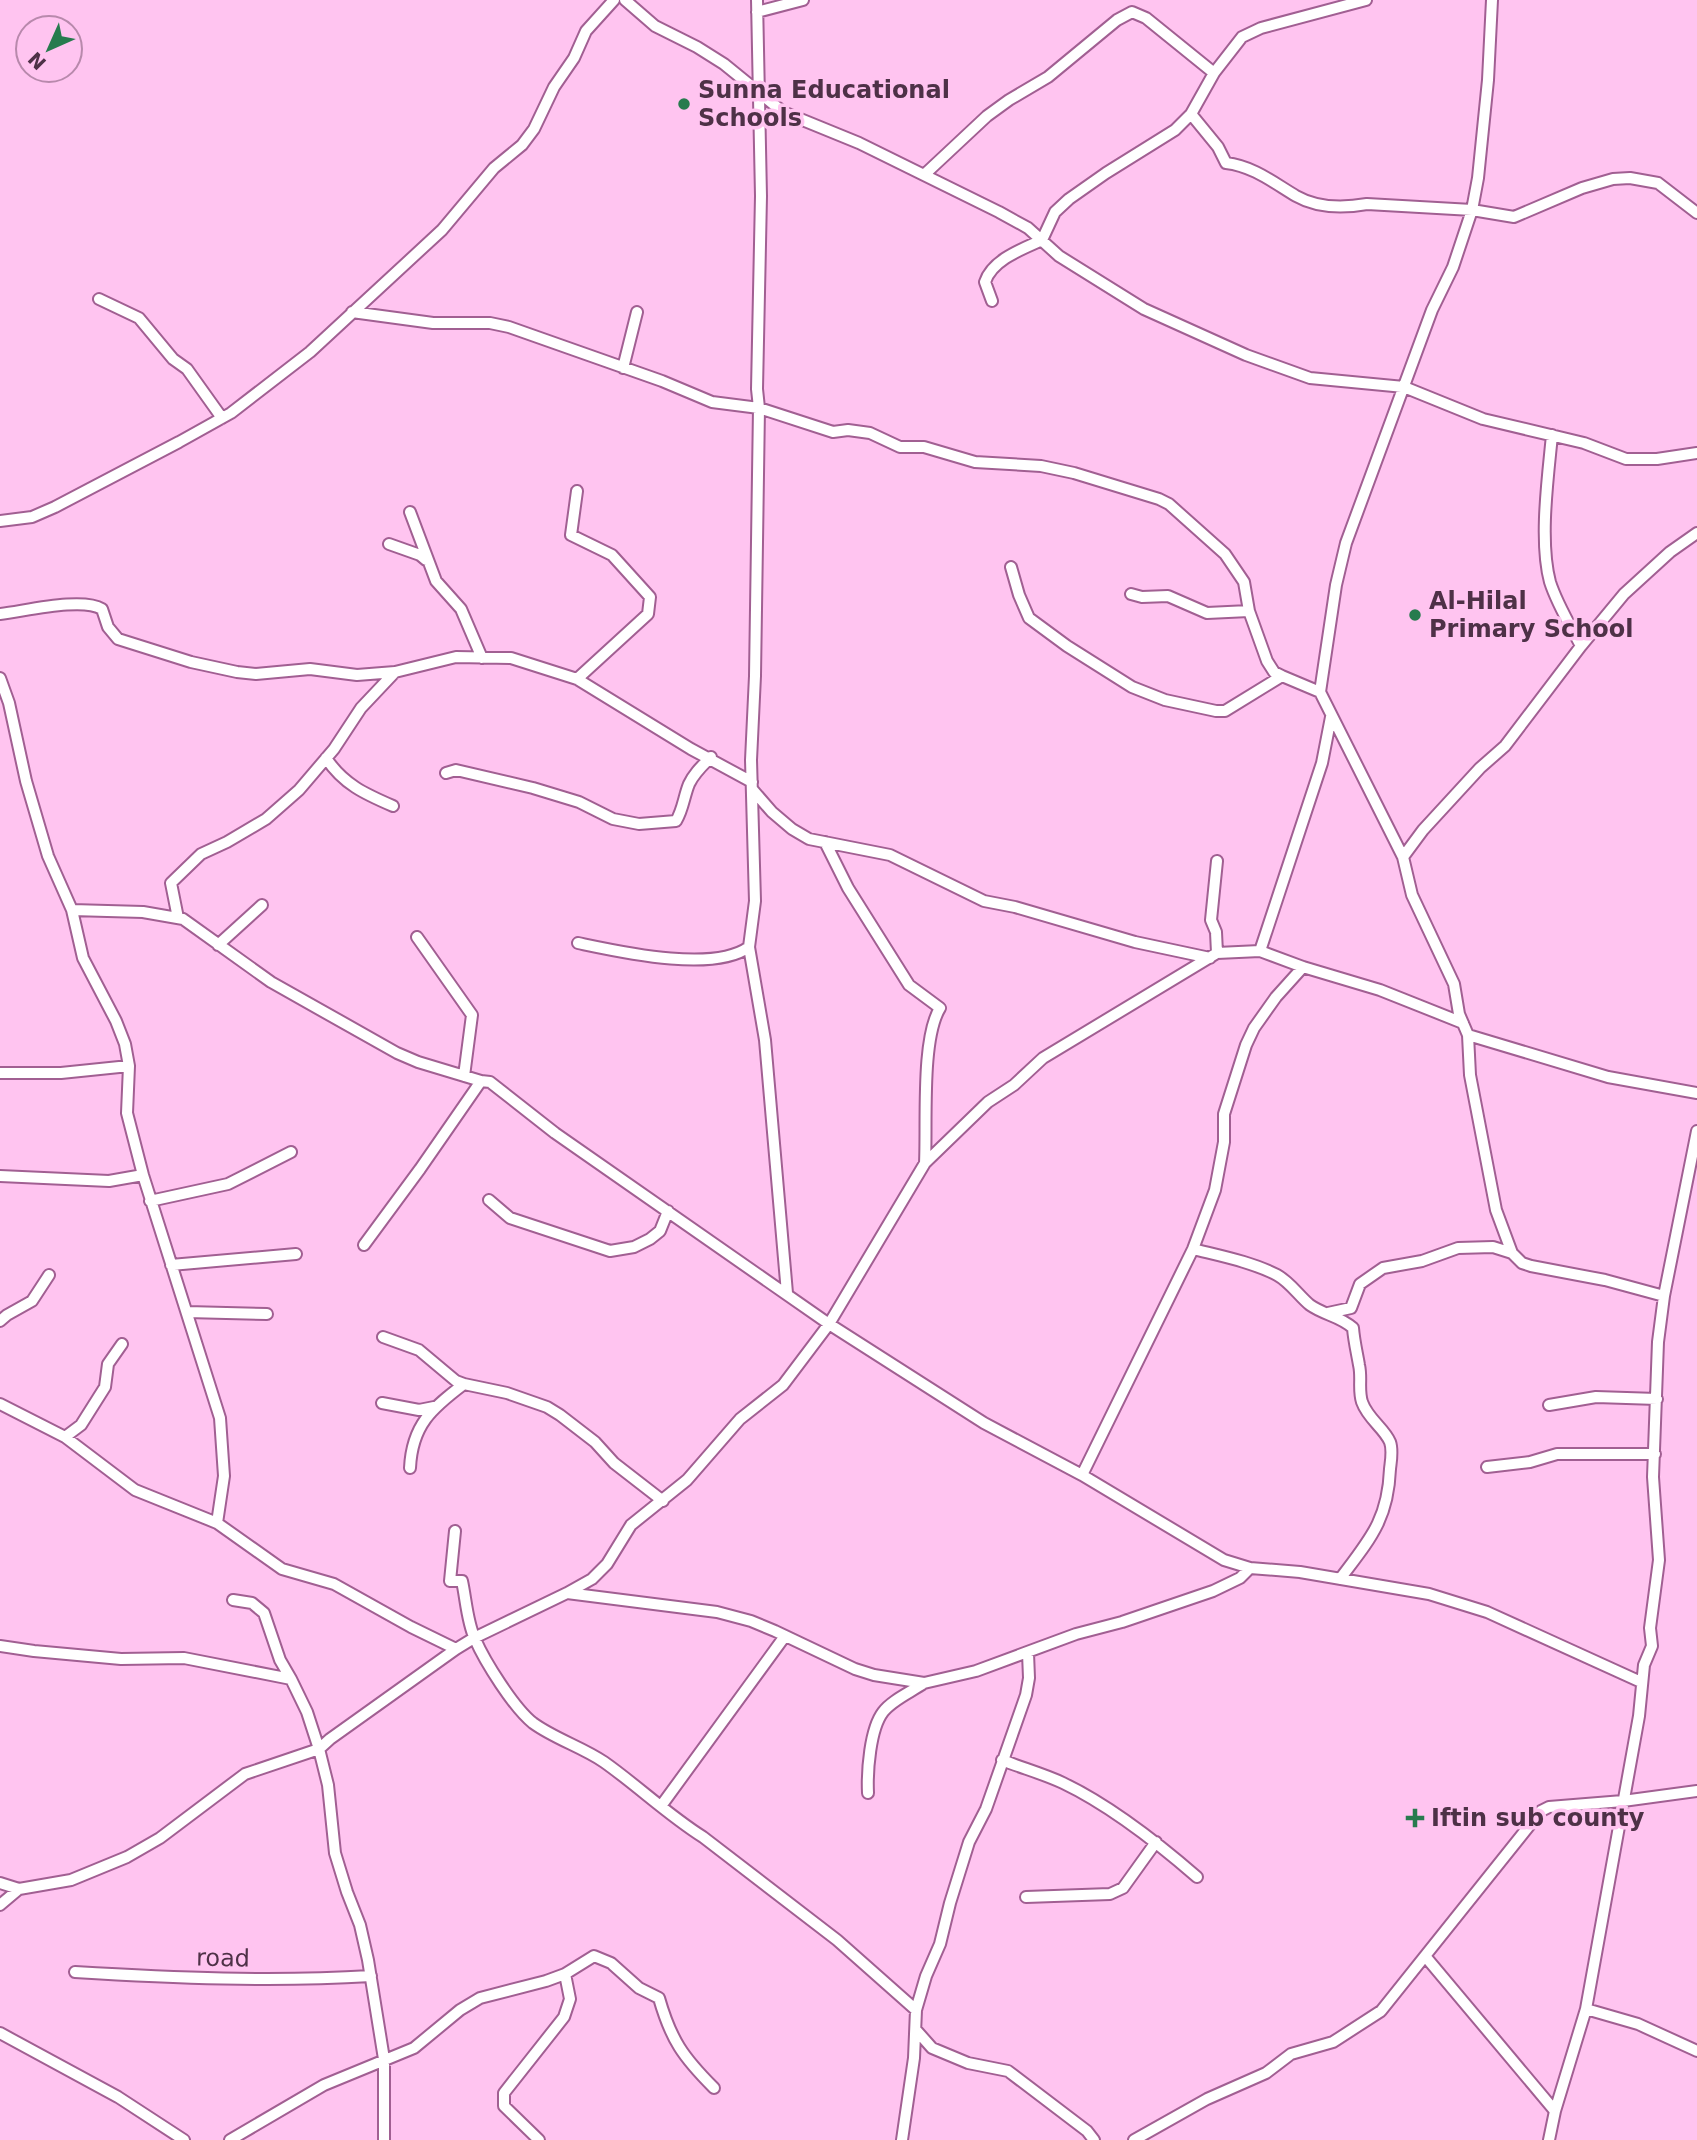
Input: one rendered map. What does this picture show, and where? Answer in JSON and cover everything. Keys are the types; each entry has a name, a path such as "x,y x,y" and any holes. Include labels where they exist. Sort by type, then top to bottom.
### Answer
{"street":[{"path":"0,521 32,517 55,507 222,418 310,352 442,230 494,168 529,137 554,87 574,58 586,31 614,0"},
{"path":"625,0 655,26 724,64 783,111 859,143 999,212 1028,228 1059,256 1144,309 1246,355 1310,378 1404,387 1483,419 1584,443 1626,459 1657,459 1697,453"},
{"path":"787,1293 765,1040 749,947 755,901 752,785 759,408 760,94 757,6 803,0"},
{"path":"992,300 985,282 988,273 1012,254 1042,240 1055,212 1069,199 1175,130 1191,114 1214,73 1242,37 1261,28 1366,0"},
{"path":"1492,0 1488,80 1472,210 1453,267 1432,310 1346,543 1336,585 1320,692 1403,857 1412,895 1454,984 1459,1014 1468,1035 1470,1075 1492,1192 1501,1228 1512,1253 1522,1263 1531,1266 1605,1280 1664,1296"},
{"path":"925,174 987,116 1048,77 1116,20 1132,12 1146,18 1214,73"},
{"path":"1191,114 1219,147 1226,163 1238,164 1275,181 1298,197 1333,206 1367,204 1472,210 1514,217 1582,188 1613,179 1630,178 1658,183 1697,213"},
{"path":"99,299 139,318 173,359 187,369 222,418"},
{"path":"352,312 433,323 490,323 509,327 712,402 759,408 833,432 848,430 870,433 900,447 924,447 975,462 1041,466 1147,494 1169,504 1225,554 1244,582 1249,611 1267,660 1274,671 1320,692"},
{"path":"623,368 637,312"},
{"path":"1552,435 1547,487 1546,550 1550,580 1581,646"},
{"path":"577,491 571,535 612,555 650,597 648,614 577,679"},
{"path":"410,512 436,581 461,609 482,658"},
{"path":"1403,857 1423,830 1480,768 1505,746 1624,594 1670,552 1697,533"},
{"path":"389,544 420,555 428,562"},
{"path":"1011,567 1018,595 1029,618 1067,646 1132,687 1165,700 1225,711 1282,676"},
{"path":"1131,594 1142,597 1168,596 1207,612 1249,611"},
{"path":"0,614 74,604 94,604 102,609 108,627 117,639 221,669 256,674 310,669 357,675 395,672 456,657 511,659 577,679 691,749 710,757 752,785 772,812 809,839 890,855 985,901 1135,942 1214,955 1260,951 1347,979 1463,1023"},
{"path":"178,918 171,883 201,855 266,819 299,790 362,708 395,672"},
{"path":"0,678 48,856 72,910 83,958 125,1044 129,1066 127,1112 150,1201 219,1418 224,1476 217,1523"},
{"path":"1260,951 1322,763 1331,718"},
{"path":"446,774 456,770 521,784 579,802 613,819 652,824 676,821 689,785 696,772 710,757"},
{"path":"326,758 336,774 359,792 393,806"},
{"path":"825,842 848,888 909,985 940,1008 933,1019 929,1040 925,1163"},
{"path":"1214,955 1216,932 1211,920 1217,861"},
{"path":"218,945 262,905"},
{"path":"72,910 143,912 183,919 271,982 397,1053 418,1062 489,1082 555,1133 829,1324 984,1423 1082,1475 1224,1560 1250,1568 1300,1572 1429,1594 1487,1612 1641,1682"},
{"path":"417,937 472,1015 464,1076"},
{"path":"578,943 616,951 689,960 721,959 739,954 749,947"},
{"path":"0,1884 19,1889 71,1880 127,1857 160,1838 245,1774 319,1749 456,1649 592,1579 607,1564 631,1525 687,1480 740,1419 783,1385 829,1324 925,1163 988,1101 1014,1086 1043,1058 1214,955"},
{"path":"1082,1475 1193,1249 1215,1190 1224,1142 1224,1114 1239,1062 1254,1028 1276,997 1303,967"},
{"path":"1468,1035 1608,1077 1697,1093"},
{"path":"0,1073 61,1073 129,1066"},
{"path":"364,1245 481,1081"},
{"path":"1549,2140 1555,2111 1586,2009 1639,1716 1644,1665 1652,1646 1650,1629 1659,1560 1653,1477 1658,1342 1664,1296 1697,1131"},
{"path":"150,1201 228,1184 291,1152"},
{"path":"0,1176 109,1181 143,1175"},
{"path":"489,1200 510,1218 521,1223 610,1251 634,1247 655,1236 668,1211"},
{"path":"1325,1314 1351,1308 1360,1284 1383,1268 1422,1261 1458,1248 1493,1247 1512,1253"},
{"path":"1193,1249 1227,1257 1279,1276 1310,1305 1325,1314 1343,1319 1353,1328 1363,1404 1369,1416 1388,1438 1391,1452 1388,1499 1381,1520 1340,1578"},
{"path":"171,1265 296,1254"},
{"path":"0,1321 32,1301 49,1275"},
{"path":"187,1312 267,1314"},
{"path":"383,1337 419,1350 456,1381 547,1407 596,1442 614,1463 663,1501"},
{"path":"65,1437 81,1425 105,1387 108,1364 122,1344"},
{"path":"410,1468 411,1447 420,1427 434,1407 464,1384"},
{"path":"1549,1405 1596,1396 1657,1399"},
{"path":"383,1403 419,1410 434,1407"},
{"path":"0,1404 65,1437 135,1490 217,1523 282,1569 334,1584 456,1649"},
{"path":"1487,1467 1530,1462 1557,1454 1655,1454"},
{"path":"455,1531 450,1581 462,1581 474,1638 508,1694 533,1722 601,1760 837,1940 916,2010"},
{"path":"868,1793 867,1774 879,1717 885,1709 924,1683 976,1671 1076,1634 1122,1622 1213,1591 1240,1578 1250,1568"},
{"path":"567,1593 717,1612 751,1621 855,1669 874,1675 924,1683"},
{"path":"233,1600 252,1603 264,1614 280,1660 307,1712 319,1749 328,1785 335,1853 360,1925 371,1976 384,2059 384,2140"},
{"path":"661,1806 785,1636"},
{"path":"0,1646 121,1659 184,1658 290,1679"},
{"path":"902,2140 914,2058 916,2010 926,1976 940,1944 969,1842 986,1809 1026,1695 1029,1678 1028,1653"},
{"path":"1002,1760 1063,1783 1156,1842 1197,1877"},
{"path":"1134,2140 1207,2099 1266,2073 1291,2054 1333,2042 1381,2011 1541,1811 1549,1807 1697,1791"},
{"path":"1026,1897 1110,1894 1123,1888 1156,1842"},
{"path":"0,1905 19,1889"},
{"path":"230,2140 324,2085 414,2048 460,2010 480,1998 565,1974 594,1956 611,1963 639,1988 659,1998 666,2023 687,2061 714,2088"},
{"path":"1425,1956 1555,2111"},
{"name":"road","path":"75,1972 196,1979 307,1980 371,1976"},
{"path":"539,2140 504,2106 505,2094 564,2017 570,1999 565,1974"},
{"path":"1586,2009 1638,2024 1697,2052"},
{"path":"916,2029 932,2048 968,2063 997,2068 1015,2076 1087,2131 1094,2140"},
{"path":"0,2033 118,2097 184,2140"}],"place":[{"name":"Sunna Educational Schools","path":"684,104"},
{"name":"Al-Hilal Primary School","path":"1415,615"},
{"name":"Iftin sub county","path":"1415,1818"}]}
